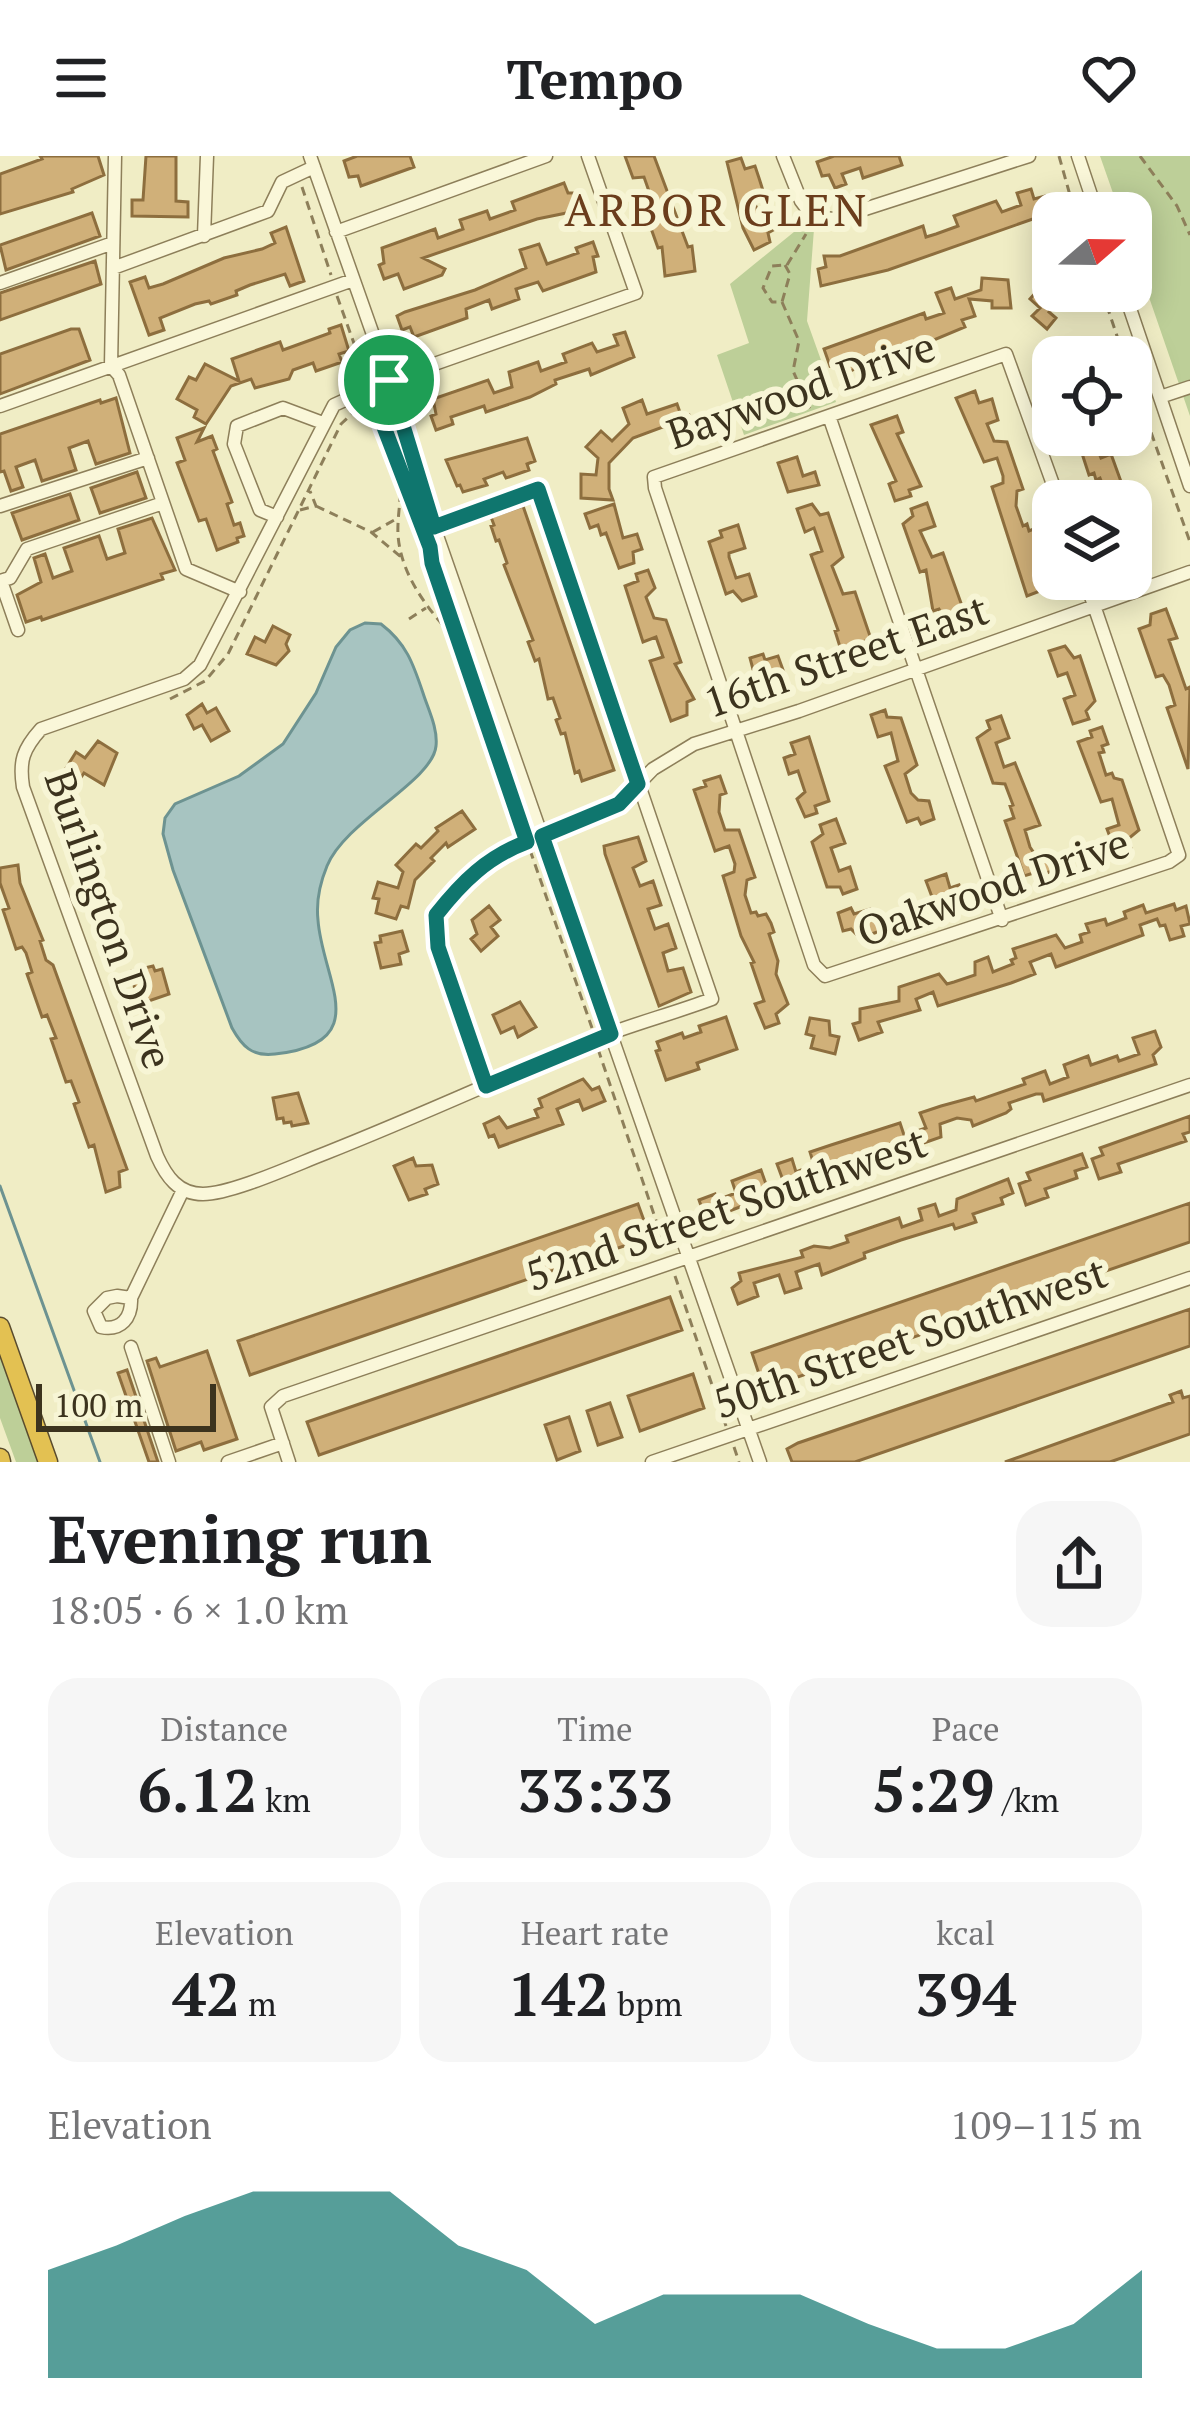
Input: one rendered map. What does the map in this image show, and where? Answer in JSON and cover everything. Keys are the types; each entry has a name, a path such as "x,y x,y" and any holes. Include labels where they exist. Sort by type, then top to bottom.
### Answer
{"highway":[{"path":"0,1327 48,1462"}],"street":[{"path":"115,156 111,366 119,375 186,569 240,592"},
{"path":"204,236 207,156"},
{"path":"336,232 546,156"},
{"name":"Burlington Drive","path":"183,1190 167,1178 157,1156 23,787 20,764 26,745 40,729 184,679 211,650 334,405 389,380 636,292 588,156"},
{"path":"783,156 800,201 813,217 834,219 1029,156"},
{"path":"1078,156 1090,192"},
{"path":"113,268 268,211 282,182 312,162 389,380 431,533 760,1462"},
{"path":"0,283 113,243"},
{"path":"0,406 353,280"},
{"path":"1131,312 1190,486"},
{"name":"Baywood Drive","path":"736,731 654,476 1006,354 1051,480"},
{"path":"1160,397 1190,387"},
{"path":"277,517 260,510 232,434 244,421 283,408 323,423"},
{"path":"830,416 1002,920"},
{"path":"0,506 148,458"},
{"path":"131,1298 183,1190 200,1195 235,1186 418,1117 595,1039 712,999 538,489 431,533"},
{"path":"18,630 0,581 10,578 27,549 163,503"},
{"name":"16th Street East","path":"486,1086 438,947 436,915 462,882 500,852 619,804 652,769 694,744 1190,572"},
{"path":"1092,600 1094,605"},
{"name":"Oakwood Drive","path":"736,731 814,965 825,976 1169,862 1178,855 1094,605"},
{"name":"52nd Street Southwest","path":"283,1443 271,1407 283,1396 1190,1084"},
{"name":"50th Street Southwest","path":"652,1462 1190,1278"},
{"path":"131,1347 169,1462"},
{"path":"228,1462 283,1443 290,1462"}],"path":[{"path":"1059,156 1069,192"},
{"path":"1140,156 1177,206 1190,236"},
{"path":"298,174 369,388 400,470 431,533"},
{"path":"806,234 787,266 790,280 782,302 799,341 793,371 811,412"},
{"path":"782,302 769,300 764,288 769,269 787,266"},
{"path":"170,699 206,681 228,654 348,415 375,404"},
{"path":"1152,435 1190,542"},
{"path":"400,470 402,559"},
{"path":"310,488 316,506"},
{"path":"298,511 316,506 371,532 402,559 428,607 459,643"},
{"path":"371,532 398,517"},
{"path":"431,555 739,1462"},
{"path":"410,620 428,607"}],"green space":[{"path":"1100,156 1190,156 1190,416 1152,306 1152,192 1113,192"},
{"path":"805,223 814,229 807,321 836,402 744,435 717,355 749,343 730,284"},
{"path":"0,1351 40,1462 16,1462 0,1418"}],"water":[{"path":"365,623 381,624 408,654 436,732 436,746 420,773 351,833 325,872 318,913 336,1005 334,1023 325,1037 306,1048 260,1054 244,1045 232,1028 173,870 163,834 165,818 175,804 239,776 283,744 316,693 336,647 350,630"}],"building":[{"path":"40,156 98,156 104,175 73,192 0,214 0,174 42,159"},
{"path":"146,156 176,156 176,201 188,202 188,217 132,216 132,200 143,200"},
{"path":"357,156 410,156 414,167 361,186 358,176 349,177 344,161"},
{"path":"625,156 654,156 688,247 692,246 695,271 665,276 662,247 658,248 642,203 651,197 644,177 633,178"},
{"path":"834,156 899,156 902,165 863,178 860,168 842,174 846,184 835,188 829,175 822,176 817,162"},
{"path":"741,158 745,169 755,166 759,178 765,197 754,201 761,220 770,215 777,228 768,233 770,242 754,250 743,228 727,162"},
{"path":"564,183 568,193 576,193 581,210 537,219 423,258 445,269 442,275 404,289 398,274 384,279 379,265 384,263 382,248 435,229 438,238 463,229 460,220 487,211 490,219 515,210 512,202"},
{"path":"1031,189 1032,219 888,270 821,286 818,269 826,267 824,256 840,256 923,226 926,237 936,234 958,226 954,216 996,201 1002,212 1021,205 1017,193"},
{"path":"92,213 100,236 6,270 0,245"},
{"path":"286,227 304,281 290,286 285,274 211,304 195,304 160,318 164,330 149,335 130,282 145,277 149,288 163,284 275,243 271,233"},
{"path":"593,242 596,272 543,291 538,282 516,289 519,299 492,309 489,300 466,309 467,318 414,337 410,327 402,330 397,316 405,312 526,268 520,250 539,244 547,264"},
{"path":"95,261 101,284 0,320 0,293"},
{"path":"982,278 1008,280 1011,308 992,308 992,301 969,299 975,316 962,320 965,327 922,345 920,339 900,346 902,352 884,359 881,351 862,358 864,365 846,373 838,363 830,366 824,349 924,313 926,319 944,313 936,293 951,288 955,299 981,290"},
{"path":"1049,312 1056,318 1047,329 1032,316"},
{"path":"341,325 349,351 339,354 342,362 316,371 313,363 293,370 289,379 255,388 251,379 231,386 206,424 194,417 197,410 177,399 189,377 196,380 205,364 239,381 232,359 280,342 283,350"},
{"path":"79,329 90,360 0,394 0,354"},
{"path":"625,332 634,357 591,375 589,369 555,380 556,384 530,397 486,412 484,406 451,417 453,424 436,430 431,416 436,414 433,399 488,380 494,393 512,387 509,372 538,362 541,371 566,362 563,354 592,343 597,352 618,345 614,335"},
{"path":"975,391 979,403 992,399 998,420 987,424 994,441 1007,442 1023,489 1017,491 1016,506 1023,526 1032,530 1032,594 1027,596 992,487 1003,483 997,458 984,462 956,398"},
{"path":"116,398 130,453 96,464 88,441 69,448 76,470 42,481 35,460 16,467 23,487 11,491 4,471 0,472 0,434"},
{"path":"642,400 647,414 677,404 682,418 689,415 693,428 675,435 668,425 633,438 609,463 613,500 581,498 581,474 596,475 598,458 586,447 601,431 612,441 629,424 623,408"},
{"path":"897,416 903,432 897,434 921,486 909,490 911,496 895,501 889,484 896,481 871,425"},
{"path":"204,428 197,442 212,436 232,502 227,504 234,525 240,523 244,536 217,550 206,519 199,521 177,463 185,460 177,438"},
{"path":"527,438 535,461 527,464 529,470 506,478 503,472 484,479 487,485 463,492 457,486 446,460"},
{"path":"1083,456 1112,456 1120,480 1096,480 1094,473 1089,475"},
{"path":"797,457 803,476 815,472 819,485 788,492 778,463"},
{"path":"137,472 146,498 100,513 91,488"},
{"path":"70,494 79,520 22,540 12,513"},
{"path":"927,503 935,526 920,531 932,557 943,553 966,617 946,624 939,609 933,611 926,570 920,572 903,524 913,516 911,509"},
{"path":"614,504 623,538 637,534 642,549 633,552 634,563 619,568 606,533 601,535 598,525 590,528 585,514"},
{"path":"812,504 820,515 828,513 843,557 832,566 843,594 855,592 871,639 857,644 859,654 836,663 833,653 841,650 838,630 811,555 822,551 814,528 805,532 797,509"},
{"path":"523,506 614,770 582,781 556,720 560,718 553,698 548,699 539,659 535,661 528,642 533,640 491,526 491,517"},
{"path":"152,518 175,570 161,574 163,579 26,622 17,595 41,582 34,558 45,554 53,578 72,571 64,548 99,536 107,559 125,553 118,529"},
{"path":"738,525 745,548 729,557 736,578 749,574 756,596 742,601 733,591 726,594 709,542 722,537 720,531"},
{"path":"648,570 655,588 646,597 654,618 666,620 681,662 675,664 694,699 687,702 687,715 671,721 650,661 663,657 656,637 643,642 625,586"},
{"path":"1166,609 1177,638 1169,640 1186,689 1190,687 1188,769 1167,708 1175,705 1169,685 1163,675 1156,677 1139,629 1150,625 1151,614"},
{"path":"273,626 290,635 289,651 276,665 247,654 255,637 265,642"},
{"path":"1065,646 1074,658 1080,656 1095,701 1086,711 1089,719 1073,724 1064,699 1075,695 1067,673 1058,676 1049,651"},
{"path":"763,654 765,660 778,656 787,681 771,686 768,679 755,677 750,658"},
{"path":"202,704 207,713 216,708 229,731 211,741 202,725 194,729 187,715"},
{"path":"885,710 887,717 901,718 917,765 905,774 911,793 929,801 934,819 921,824 918,818 907,822 885,766 898,761 891,733 878,737 871,715"},
{"path":"1001,716 1009,738 996,743 1004,767 1015,763 1040,825 1025,830 1030,847 1036,856 1049,851 1053,863 1052,871 1038,876 1037,872 1024,876 1005,821 1014,818 1013,805 1005,784 993,783 977,738 990,729 987,721"},
{"path":"1102,727 1108,744 1099,753 1106,775 1112,773 1122,780 1139,830 1128,839 1131,848 1116,853 1107,829 1119,825 1112,799 1101,802 1078,742"},
{"path":"809,737 829,801 815,806 817,813 805,817 797,799 805,792 798,771 789,774 784,758 795,754 791,743"},
{"path":"98,741 117,753 104,785 84,773 78,782 63,773 76,752 85,758"},
{"path":"720,776 726,793 720,795 719,812 725,830 739,830 755,877 747,880 745,895 751,913 766,914 771,923 776,974 788,1004 776,1014 779,1023 765,1028 755,1004 764,1001 754,962 723,876 734,872 735,864 729,846 715,851 694,790"},
{"path":"462,811 475,829 448,847 446,843 431,858 434,861 415,880 408,908 401,906 396,919 376,913 379,899 373,898 378,882 398,888 403,872 396,865"},
{"path":"836,819 845,843 831,848 839,871 850,867 857,889 843,894 840,887 827,887 812,842 823,834 820,825"},
{"path":"638,837 646,861 633,868 640,886 653,881 661,905 648,909 655,929 668,924 676,948 663,953 668,971 683,968 691,992 659,1006 604,846"},
{"path":"18,865 46,960 53,965 127,1169 119,1172 120,1187 106,1192 94,1145 89,1147 74,1104 79,1102 71,1081 66,1082 51,1039 56,1038 47,1015 42,1017 27,974 32,972 26,953 22,947 16,949 3,910 9,908 0,868"},
{"path":"946,874 950,888 959,885 965,903 948,908 946,902 935,905 926,881"},
{"path":"1174,904 1176,910 1186,906 1190,924 1181,926 1184,936 1170,940 1165,925 1160,926 1157,919 1140,925 1143,935 1056,967 1051,954 1030,962 1035,974 1011,983 938,1006 933,992 916,999 920,1010 878,1022 882,1032 859,1040 853,1024 860,1022 860,1009 899,1001 899,987 939,974 947,984 975,975 975,962 988,957 993,972 1013,964 1013,949 1056,935 1065,948 1082,942 1080,935 1089,932 1086,924 1105,919 1107,925 1143,905 1146,913"},
{"path":"489,906 500,920 491,927 498,936 481,951 471,939 477,934 472,920"},
{"path":"851,908 854,914 870,909 874,920 882,918 886,929 860,938 851,929 843,931 838,913"},
{"path":"402,931 408,951 399,954 401,964 381,968 375,943 381,942 380,936"},
{"path":"153,966 155,971 162,969 169,994 137,1005 132,971"},
{"path":"520,1002 536,1027 518,1037 514,1027 501,1033 493,1015"},
{"path":"726,1017 737,1049 666,1080 657,1042 701,1032 699,1026"},
{"path":"810,1018 829,1021 830,1035 839,1037 835,1054 811,1048 814,1036 806,1034"},
{"path":"1155,1031 1161,1047 1153,1055 1156,1064 1044,1101 1042,1094 1036,1094 1009,1103 1011,1109 1006,1113 973,1126 971,1120 957,1118 940,1124 941,1137 901,1151 893,1143 861,1155 863,1162 850,1166 848,1160 827,1168 830,1175 791,1189 788,1181 784,1183 777,1164 792,1159 796,1172 814,1165 810,1152 900,1123 904,1135 926,1128 920,1113 974,1097 976,1101 1025,1084 1023,1079 1045,1071 1050,1084 1068,1077 1064,1065 1088,1056 1091,1065 1139,1054 1133,1038"},
{"path":"583,1079 592,1090 599,1087 605,1101 583,1110 579,1100 557,1109 563,1124 499,1147 494,1135 489,1137 484,1124 499,1117 507,1128 538,1117 539,1099"},
{"path":"298,1093 308,1123 292,1126 277,1119 273,1098"},
{"path":"1190,1116 1190,1132 1183,1134 1186,1141 1118,1164 1121,1172 1099,1179 1092,1159 1103,1155 1100,1148"},
{"path":"1082,1154 1087,1167 1075,1171 1077,1178 1045,1189 1048,1197 1026,1205 1019,1184 1030,1180 1027,1173"},
{"path":"413,1158 416,1166 432,1165 438,1184 409,1200 394,1166"},
{"path":"761,1170 767,1187 756,1194 758,1200 706,1220 699,1200 736,1193 732,1181"},
{"path":"1008,1179 1013,1193 1001,1198 1003,1204 973,1214 976,1222 901,1240 822,1275 819,1264 796,1272 801,1288 785,1293 779,1275 754,1283 758,1296 738,1304 732,1288 741,1281 739,1273 803,1257 801,1251 814,1246 830,1248 848,1242 846,1236 899,1218 902,1227 922,1220 919,1209 935,1204 939,1216 956,1210 957,1199"},
{"path":"1190,1203 1190,1242 766,1388 760,1377 752,1353"},
{"path":"638,1204 650,1237 250,1375 238,1341"},
{"path":"670,1297 682,1330 319,1455 307,1422"},
{"path":"1190,1309 1190,1346 855,1462 792,1462 787,1449 798,1443"},
{"path":"207,1351 237,1439 204,1450 201,1442 176,1451 147,1361 156,1358 160,1367"},
{"path":"127,1370 158,1462 149,1462 118,1373"},
{"path":"693,1374 704,1408 640,1431 628,1396"},
{"path":"1181,1391 1183,1398 1190,1396 1190,1434 1110,1462 1005,1462 1173,1402 1170,1395"},
{"path":"610,1403 622,1437 598,1445 587,1411"},
{"path":"569,1417 580,1451 557,1460 545,1425"}],"waterway":[{"path":"0,1186 100,1462"}],"district":[{"name":"ARBOR GLEN","path":"717,210"}],"route":[{"path":"389,380 434,527 538,489 638,784 619,804 542,836 611,1034 486,1086 438,947 436,915 462,882 500,852 527,842 430,547 369,388 389,380"}]}
